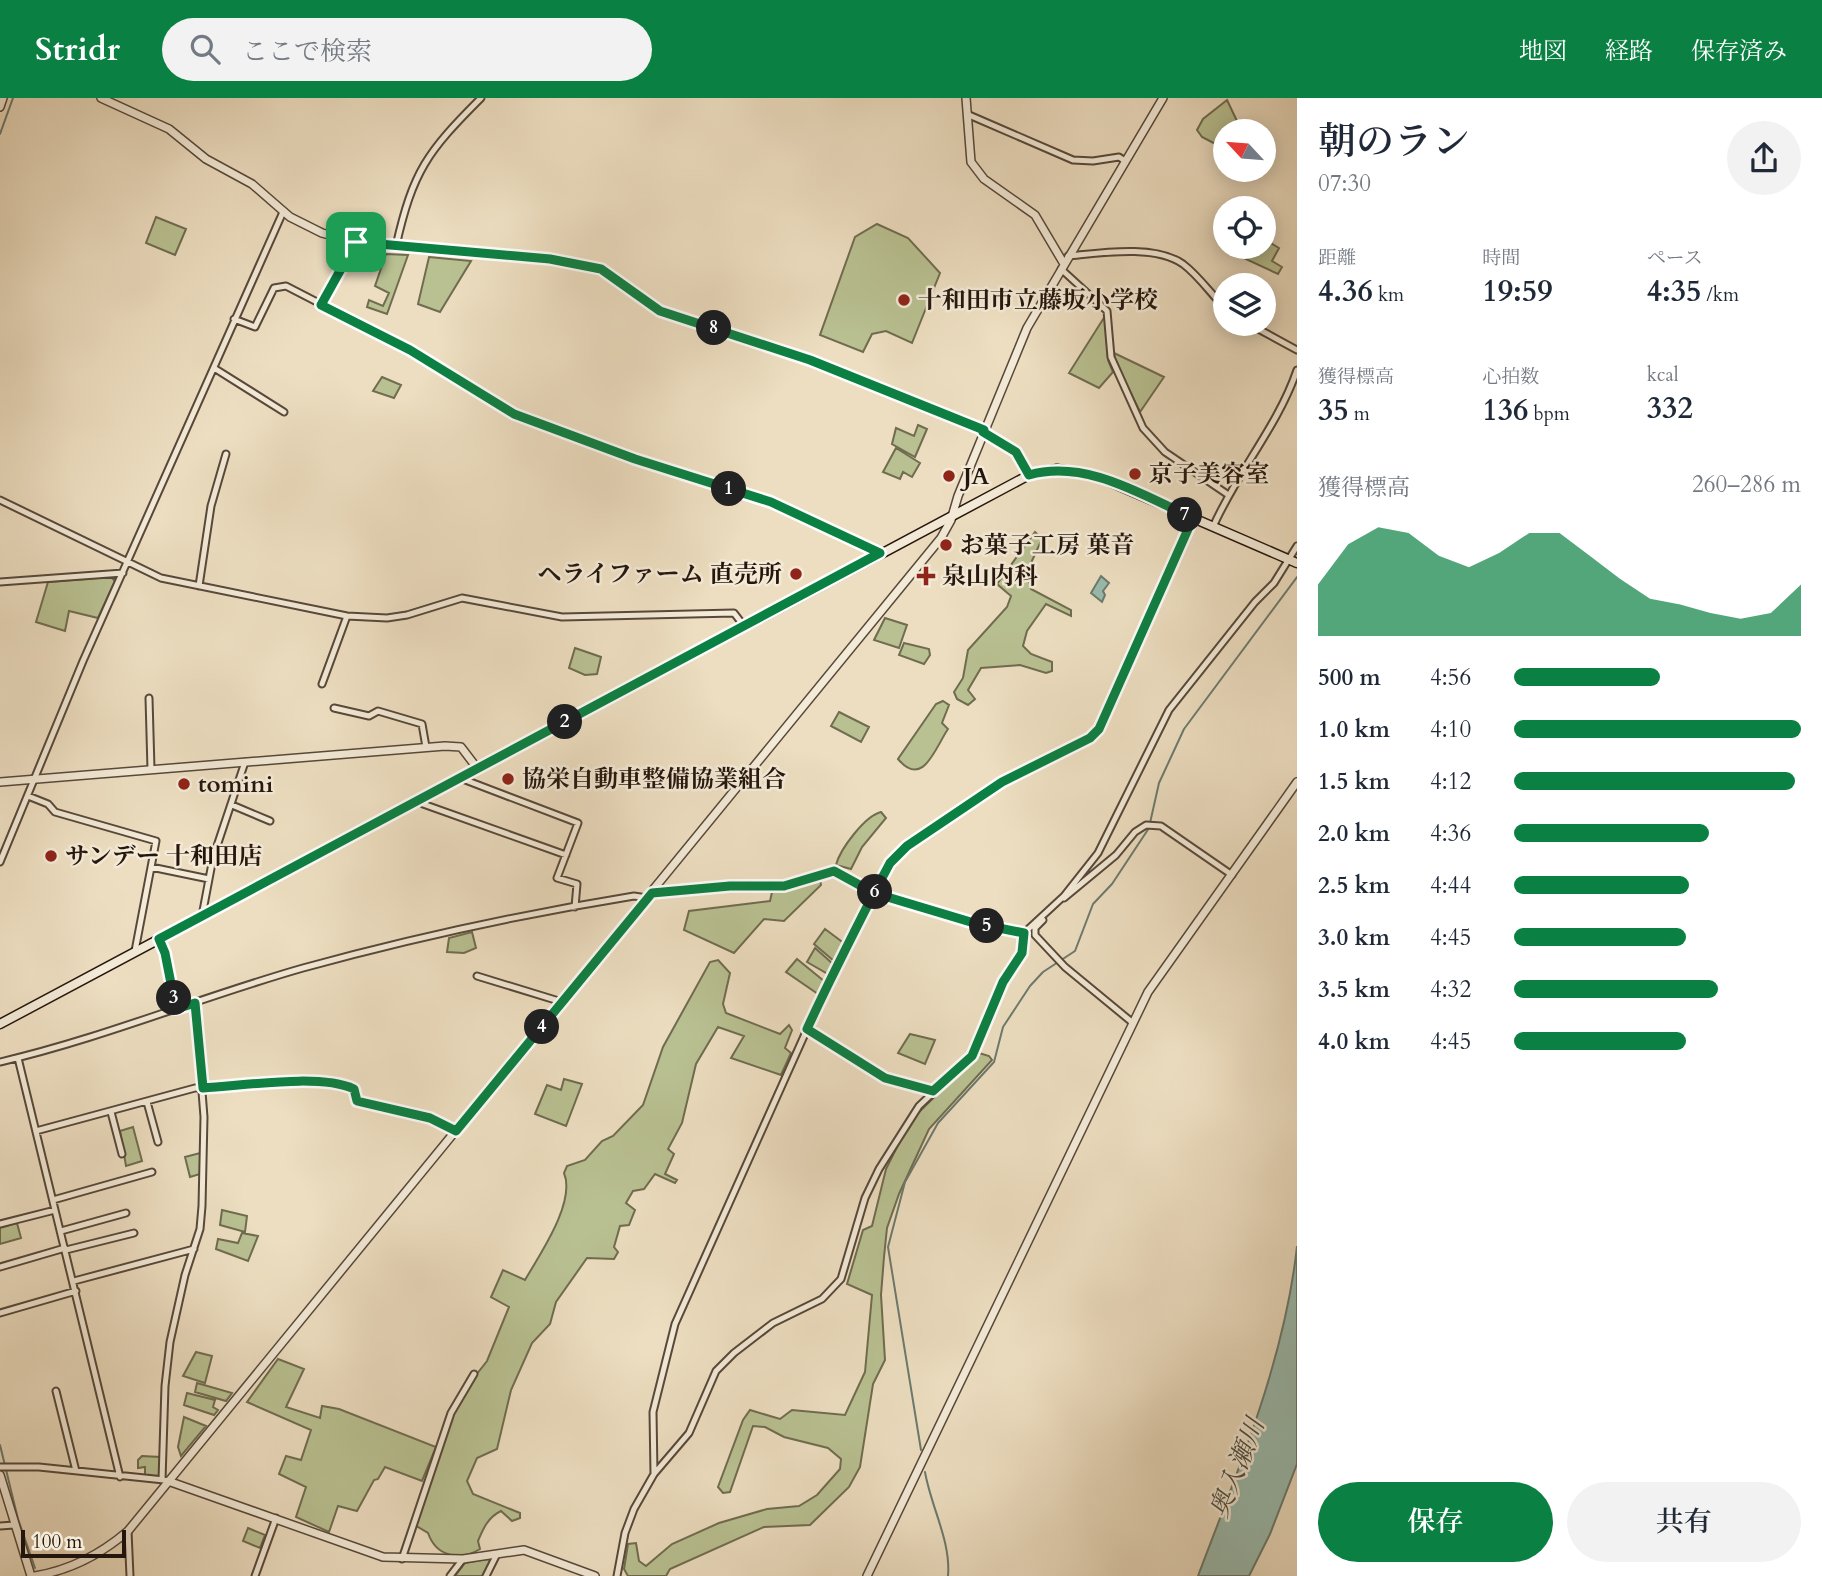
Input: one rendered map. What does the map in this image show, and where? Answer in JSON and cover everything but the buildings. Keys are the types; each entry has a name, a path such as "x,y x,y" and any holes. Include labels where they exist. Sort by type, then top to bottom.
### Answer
{"main road":[{"path":"0,1024 954,512 1029,475 1057,470 1082,472 1297,563"}],"street":[{"path":"0,107 3,98"},
{"path":"101,98 169,129 206,159 252,184 283,212 322,233 356,242 550,259 601,269 660,311 810,360 984,431 1016,452 1029,475"},
{"path":"396,246 417,174 429,153 481,98"},
{"path":"966,98 971,162 979,174 1035,215 1062,266 1107,311 1111,357 1143,428 1165,452 1227,494"},
{"path":"0,1475 2,1495 33,1576 63,1570 90,1559 128,1531 165,1481 942,538 1027,328 1163,98"},
{"path":"969,115 1073,160 1093,161 1118,157 1125,161"},
{"path":"0,862 33,779 283,212"},
{"path":"321,305 356,242"},
{"path":"1068,256 1132,251 1175,260 1190,271 1213,295"},
{"path":"234,320 255,327 274,288 286,286 410,350 514,414 635,459 771,502 880,553"},
{"path":"1271,336 1297,350"},
{"path":"214,368 284,412"},
{"path":"1213,527 1227,494 1283,404 1297,370"},
{"path":"199,586 211,506 226,454"},
{"path":"0,500 161,578 347,616 387,618 407,615 462,598 562,617 734,613 744,626"},
{"path":"653,1474 653,1412 668,1344 807,1029 890,863 907,846 1002,782 1090,738 1099,729 1193,518"},
{"path":"617,1576 625,1533 653,1474 689,1433 723,1363 788,1313 822,1299 841,1279 870,1187 905,1125 933,1091 972,1056 1003,982 1022,953 1024,933 1061,898 1098,853 1169,710 1274,583 1297,547"},
{"path":"0,582 123,573"},
{"path":"322,684 347,616"},
{"path":"149,698 151,769"},
{"path":"334,708 369,716 378,711 422,724 426,747"},
{"path":"0,782 426,747 461,747 477,768"},
{"path":"202,916 209,879 245,762"},
{"path":"460,778 578,823 557,878 577,884 575,907"},
{"path":"867,1576 1148,992 1297,782"},
{"path":"28,796 48,804 55,812 156,841 135,951"},
{"path":"421,799 423,804 566,855"},
{"path":"232,805 270,821"},
{"path":"1061,898 1071,894 1116,855 1135,832 1149,825 1169,831 1231,874"},
{"path":"151,867 209,879"},
{"path":"0,1062 59,1048 326,962 504,919 634,896 730,886 784,886 834,871 874,893 974,923 1024,933"},
{"path":"1045,914 1035,928 1035,935 1059,961 1133,1023"},
{"path":"159,939 165,953 176,1009"},
{"path":"477,976 562,1002"},
{"path":"165,1481 165,1386 170,1342 202,1206 203,1088 195,1003"},
{"path":"807,1029 885,1078 933,1091"},
{"path":"18,1058 120,1477"},
{"path":"36,1131 203,1088 314,1081 344,1084 354,1089 357,1101 430,1118 456,1131"},
{"path":"147,1102 158,1142"},
{"path":"111,1112 122,1154"},
{"path":"53,1200 152,1172"},
{"path":"0,1224 55,1210"},
{"path":"61,1231 126,1213"},
{"path":"0,1267 134,1233"},
{"path":"74,1281 194,1248"},
{"path":"0,1313 76,1291"},
{"path":"402,1559 451,1413 474,1374"},
{"path":"56,1391 76,1471"},
{"path":"4,1467 76,1471 165,1481 383,1557 463,1559 524,1550 595,1576"},
{"path":"255,1576 276,1518"},
{"path":"0,1526 15,1525"},
{"path":"128,1531 130,1576"},
{"path":"486,1576 497,1553"},
{"path":"450,1576 463,1559"}],"green space":[{"path":"1227,100 1236,119 1213,119 1213,143 1202,137 1197,130 1203,119"},
{"path":"156,217 186,229 175,255 146,243"},
{"path":"877,224 908,238 940,273 912,343 886,331 872,334 863,352 820,335 855,237"},
{"path":"386,254 408,255 387,314 367,307 369,300 383,306 389,293 375,286"},
{"path":"429,257 471,261 440,312 418,304"},
{"path":"1246,259 1273,259 1272,261 1282,267 1278,274"},
{"path":"1105,316 1108,360 1113,372 1099,388 1069,373"},
{"path":"1114,353 1164,377 1140,412 1115,361"},
{"path":"382,377 401,385 394,398 373,391"},
{"path":"918,425 927,429 915,457 892,444 896,428 914,436"},
{"path":"896,448 920,463 912,477 903,472 900,479 883,472"},
{"path":"1035,532 1042,539 1031,563 1035,570 1029,581 1031,589 1071,610 1071,616 1046,604 1027,631 1023,646 1031,654 1052,662 1052,671 1046,673 1020,665 981,668 968,690 975,699 968,705 957,699 954,692 963,678 968,650 1007,607 1011,596 997,584"},
{"path":"111,577 115,581 98,618 69,611 65,631 36,622 48,582"},
{"path":"885,618 907,625 899,648 874,640"},
{"path":"904,643 929,649 930,655 924,664 899,655"},
{"path":"575,648 601,657 597,674 585,675 569,668"},
{"path":"943,701 949,705 942,723 948,729 928,762 915,770 907,767 898,759 936,704"},
{"path":"839,712 869,727 861,742 831,726"},
{"path":"881,812 886,818 862,847 851,869 836,865 854,834"},
{"path":"820,880 821,885 784,921 764,919 734,953 684,930 689,911 770,901 772,892"},
{"path":"825,929 845,944 834,961 814,944"},
{"path":"472,932 476,948 464,953 447,952 449,938"},
{"path":"815,948 833,964 828,974 807,962"},
{"path":"797,959 824,981 818,994 786,972"},
{"path":"718,960 730,973 723,1004 726,1013 780,1034 789,1025 792,1030 785,1048 791,1053 781,1075 731,1058 744,1036 718,1027 696,1064 682,1123 668,1149 674,1154 665,1174 677,1180 675,1183 655,1174 644,1189 633,1191 626,1203 635,1210 629,1225 620,1226 614,1247 618,1252 614,1259 587,1258 556,1302 550,1324 532,1343 511,1390 497,1449 477,1458 467,1481 473,1494 520,1513 520,1518 512,1521 501,1511 489,1520 484,1528 478,1541 480,1549 456,1556 442,1552 428,1533 413,1524 451,1416 465,1389 487,1361 509,1307 491,1297 503,1270 525,1280 561,1213 567,1166 585,1160 643,1105 663,1047 710,962"},
{"path":"910,1034 935,1040 925,1064 898,1053"},
{"path":"979,1053 992,1060 929,1129 899,1194 887,1228 881,1295 885,1360 873,1384 860,1467 849,1487 810,1525 764,1527 670,1569 666,1576 628,1576 624,1569 628,1544 636,1543 639,1561 646,1566 672,1544 719,1523 767,1509 799,1506 817,1495 840,1469 841,1459 828,1448 784,1437 765,1427 753,1426 730,1492 723,1493 718,1487 743,1420 750,1410 780,1419 792,1410 845,1415 865,1372 872,1295 847,1284 863,1230 872,1226 886,1169 910,1121"},
{"path":"564,1079 582,1084 566,1126 535,1114 547,1085 561,1090"},
{"path":"133,1127 142,1161 126,1166 120,1131"},
{"path":"200,1153 200,1174 190,1177 185,1157"},
{"path":"222,1210 247,1216 245,1232 220,1225"},
{"path":"17,1223 21,1238 0,1244 0,1228"},
{"path":"242,1233 258,1236 248,1261 216,1249 218,1239 238,1243"},
{"path":"196,1352 212,1356 205,1383 183,1376"},
{"path":"278,1359 304,1369 286,1407 320,1418 322,1406 339,1409 436,1447 422,1481 385,1467 378,1479 374,1480 357,1511 338,1506 329,1532 296,1517 306,1487 279,1474 286,1456 301,1460 311,1430 247,1402"},
{"path":"197,1383 232,1393 226,1401 195,1392"},
{"path":"187,1393 215,1400 213,1407 218,1410 214,1415 184,1405"},
{"path":"184,1417 206,1426 181,1456 178,1447"},
{"path":"142,1456 160,1457 160,1477 145,1475 145,1467 138,1468 138,1460"},
{"path":"248,1528 265,1535 260,1548 243,1541"},
{"path":"491,1560 483,1576 455,1576 465,1563"}],"shaded area":[{"path":"1101,576 1109,583 1103,591 1105,595 1102,602 1091,593"},
{"path":"1297,1246 1297,1464 1270,1534 1249,1576 1198,1576 1244,1455 1271,1372 1291,1288"}],"waterway":[{"path":"0,134 13,98"},
{"path":"1150,823 1159,783 1184,729 1297,577"},
{"path":"921,1450 888,1247 905,1182 938,1123 994,1062 1003,1027 1030,986 1043,972 1075,951 1093,904 1112,884 1149,828"},
{"path":"0,1445 18,1519 35,1568"},
{"path":"925,1472 947,1550 948,1576"}],"place":[{"name":"十和田市立藤坂小学校","path":"904,300"},
{"name":"京子美容室","path":"1135,474"},
{"name":"JA","path":"949,476"},
{"name":"お菓子工房 菓音","path":"946,545"},
{"name":"ヘライファーム 直売所","path":"796,574"},
{"name":"泉山内科","path":"926,576"},
{"name":"協栄自動車整備協業組合","path":"508,779"},
{"name":"tomini","path":"184,784"},
{"name":"サンデー 十和田店","path":"51,856"}],"route":[{"path":"356,242 321,305 410,350 514,414 635,459 771,502 880,553 159,939 165,953 176,1009 195,1003 203,1088 314,1081 344,1084 354,1089 357,1101 430,1118 456,1131 652,893 730,886 784,886 834,871 874,893 974,923 1024,933 1022,953 1003,982 972,1056 933,1091 885,1078 807,1029 830,978 874,893 877,886 896,856 1002,782 1090,738 1099,729 1193,518 1082,472 1057,470 1029,475 1019,455 983,432 984,430 810,360 660,311 601,269 550,259 356,242"}],"water label":[{"name":"奥入瀬川","path":"1237,1468"}]}
